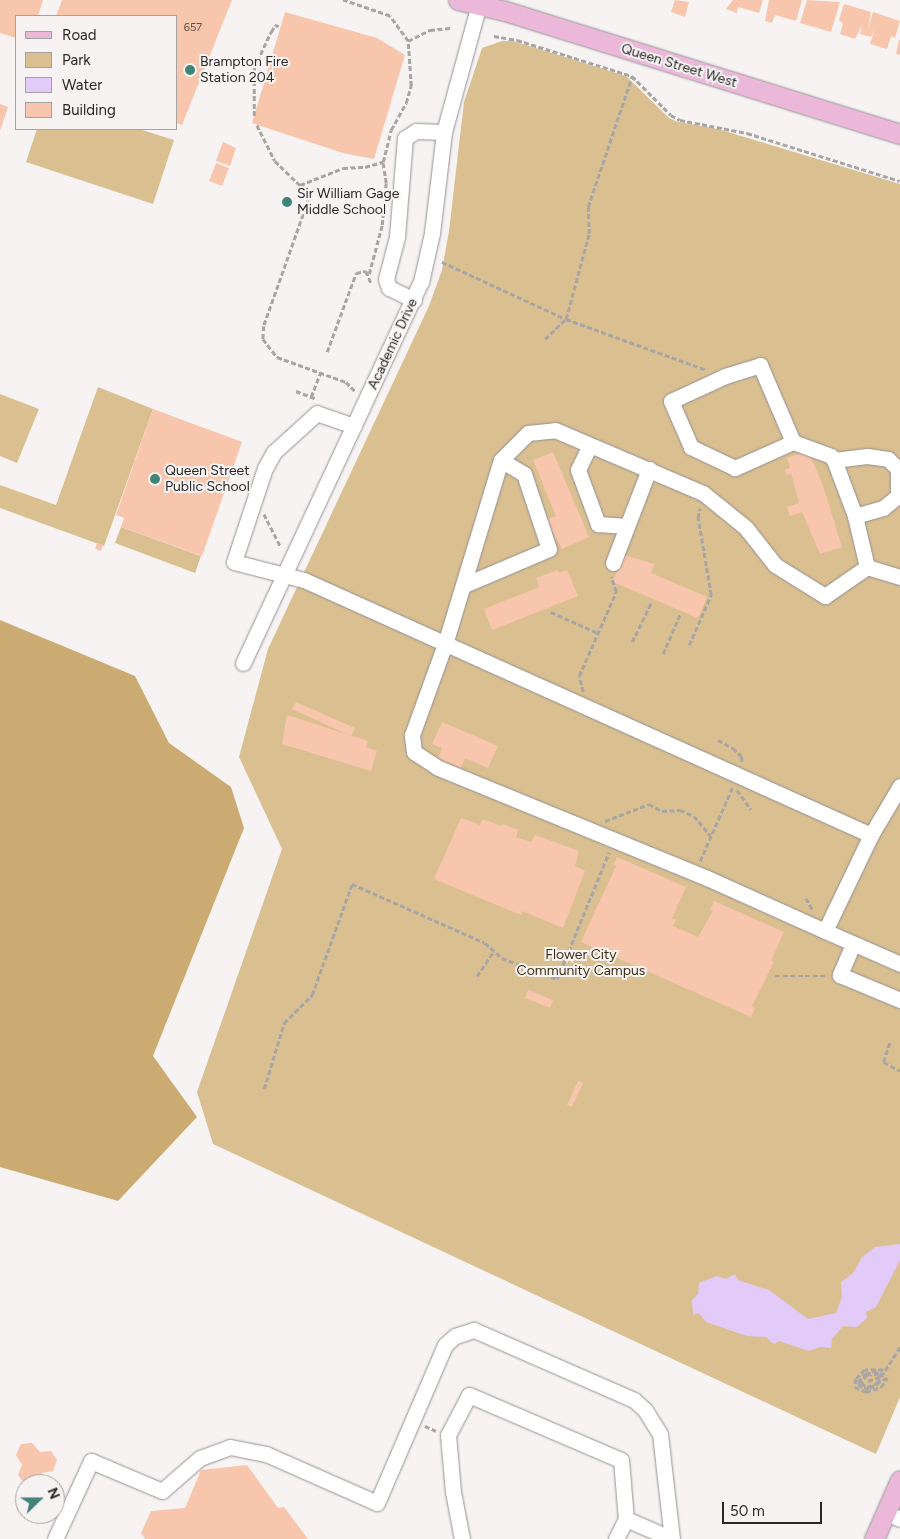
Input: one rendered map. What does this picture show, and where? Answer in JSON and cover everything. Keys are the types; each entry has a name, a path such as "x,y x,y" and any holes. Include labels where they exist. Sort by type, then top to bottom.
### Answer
{"main road":[{"name":"Queen Street West","path":"458,0 479,2 900,134"},
{"path":"874,1539 893,1516 900,1480"}],"street":[{"name":"Academic Drive","path":"243,663 414,300 431,240 444,132 479,2"},
{"path":"414,300 389,288 386,278 397,237 405,138 416,130 444,132"},
{"path":"793,442 760,365 725,376 671,401 691,446 735,468 793,442 832,456 855,516 867,567"},
{"path":"354,426 316,412 293,431 264,468 234,562 304,580 871,835"},
{"path":"867,567 825,596 775,565 746,528 703,493 649,469 589,447 556,430 528,433 501,460 445,644 412,735 414,752 438,767 698,874 900,964"},
{"path":"589,447 578,470 598,524 627,526"},
{"path":"834,460 867,456 888,459 899,472 898,496 883,508 855,516"},
{"path":"464,585 549,549 524,474 501,460"},
{"path":"613,563 649,469"},
{"path":"867,567 900,577"},
{"path":"825,930 871,835 900,786"},
{"path":"854,944 840,975 900,1000"},
{"path":"55,1539 91,1461 162,1491 200,1458 230,1448 266,1454 377,1503 445,1345 455,1336 474,1330 625,1396 645,1410 660,1434 672,1539"},
{"path":"462,1539 453,1492 448,1434 470,1395 621,1460 626,1519 616,1539"},
{"path":"626,1519 672,1539"}],"path":[{"path":"343,0 384,14 395,20 408,41 411,86 406,103 391,130 382,162 386,183 382,225 369,274 374,289"},
{"path":"254,116 254,68 275,25 279,26"},
{"path":"408,41 430,30 450,28"},
{"path":"494,36 517,40 632,76 671,115 680,120 747,133 900,181"},
{"path":"546,339 566,319 589,234 588,207 632,76"},
{"path":"257,125 275,161 311,193 262,333 272,354 346,382 356,393"},
{"path":"300,185 343,168 382,162"},
{"path":"442,262 566,319 725,376"},
{"path":"328,352 356,273 360,270 369,274"},
{"path":"296,391 311,397 320,373"},
{"path":"689,646 711,595 698,518 703,493"},
{"path":"258,517 266,516 280,546"},
{"path":"581,706 584,688 579,676 616,592 610,576 613,563"},
{"path":"632,642 651,603"},
{"path":"551,612 598,633"},
{"path":"663,654 680,614"},
{"path":"718,740 733,748 742,757 737,776"},
{"path":"699,862 733,784 751,810"},
{"path":"599,822 649,804 662,811 680,810 694,816 711,836"},
{"path":"264,1089 284,1023 312,995 352,884 485,943 502,958 557,979 611,849"},
{"path":"476,976 494,951"},
{"path":"775,976 840,975"},
{"path":"890,1043 884,1062 900,1071"},
{"path":"868,1382 879,1377 883,1370 872,1368 862,1372 854,1381 855,1387 866,1392 881,1387 887,1378 868,1389 862,1388 858,1382 865,1374 874,1371 879,1374 867,1375 861,1382 867,1387 878,1383 894,1352 900,1347"},
{"path":"412,1420 448,1434"}],"green space":[{"name":"Flower City Community Campus","path":"502,41 513,41 626,76 669,118 678,122 718,129 900,184 900,1397 876,1454 213,1144 197,1092 282,849 239,757 268,649 429,306 442,270 449,231 464,102 482,48"},
{"path":"37,130 142,130 174,140 153,204 26,162"},
{"path":"98,387 153,409 104,546 0,508 0,485 56,505"},
{"path":"0,394 39,409 17,463 0,456"},
{"path":"121,527 201,556 195,573 115,543"}],"shaded area":[{"path":"0,620 135,676 169,743 231,787 244,828 153,1056 197,1117 118,1201 0,1167"}],"water":[{"path":"900,1244 900,1260 876,1307 866,1312 867,1318 857,1327 843,1326 832,1339 831,1348 820,1347 809,1351 779,1341 774,1344 766,1337 747,1336 706,1322 699,1313 693,1315 692,1300 698,1294 699,1283 717,1276 726,1279 735,1274 738,1280 769,1290 808,1319 836,1313 842,1297 841,1282 853,1273 862,1257 875,1247"}],"building":[{"path":"0,0 43,0 38,15 15,15 15,38 0,33"},
{"name":"Brampton Fire Station 204","path":"62,0 232,0 182,125 178,124 178,15 56,15"},
{"path":"675,0 689,2 685,17 671,12"},
{"path":"733,0 763,0 759,13 738,7 737,13 726,9"},
{"path":"769,0 802,0 796,21 775,15 772,23 765,21"},
{"path":"807,0 840,2 831,32 800,23"},
{"path":"844,4 871,12 868,29 873,12 900,21 895,38 891,36 887,49 870,44 875,29 871,37 860,34 862,25 855,39 840,34 843,24 839,20"},
{"path":"285,12 377,38 405,55 374,159 343,153 252,123"},
{"path":"900,40 900,55 896,54"},
{"path":"0,104 8,107 0,131"},
{"path":"223,142 236,148 230,166 216,161"},
{"path":"216,163 229,168 222,186 209,181"},
{"path":"153,409 242,442 202,556 121,527 124,518 116,515"},
{"path":"808,451 822,483 842,547 820,554 802,512 790,516 787,507 799,503 791,473 786,475 785,470 790,468 787,458"},
{"path":"553,452 589,537 562,549 546,520 556,516 533,460"},
{"path":"97,543 103,545 101,551 95,549"},
{"path":"624,555 655,564 651,573 707,597 698,618 613,582"},
{"path":"558,570 559,573 567,570 578,596 492,630 484,609 539,587 536,578"},
{"path":"296,702 355,728 351,736 292,709"},
{"path":"287,715 368,741 366,747 377,751 371,771 282,744"},
{"path":"442,722 498,746 488,768 465,758 461,768 438,758 442,748 432,744"},
{"path":"461,818 480,825 483,819 501,826 503,824 518,830 516,837 531,842 535,835 579,851 575,866 585,871 563,928 522,911 521,915 434,879"},
{"path":"617,857 686,887 672,919 676,920 673,926 698,937 713,911 710,910 714,901 784,932 771,961 774,962 752,1006 755,1008 751,1017 581,942 616,866 614,864"},
{"path":"528,990 553,1000 550,1008 525,998"},
{"path":"578,1081 583,1083 572,1107 567,1105"},
{"path":"32,1443 40,1452 51,1451 57,1460 53,1471 42,1474 18,1474 22,1465 16,1455 21,1444"},
{"path":"247,1465 278,1508 284,1507 308,1539 145,1539 141,1533 151,1511 185,1508 201,1470"}],"place":[{"name":"Brampton Fire Station 204","path":"190,70"},
{"name":"Sir William Gage Middle School","path":"287,202"},
{"name":"Queen Street Public School","path":"155,479"}]}
